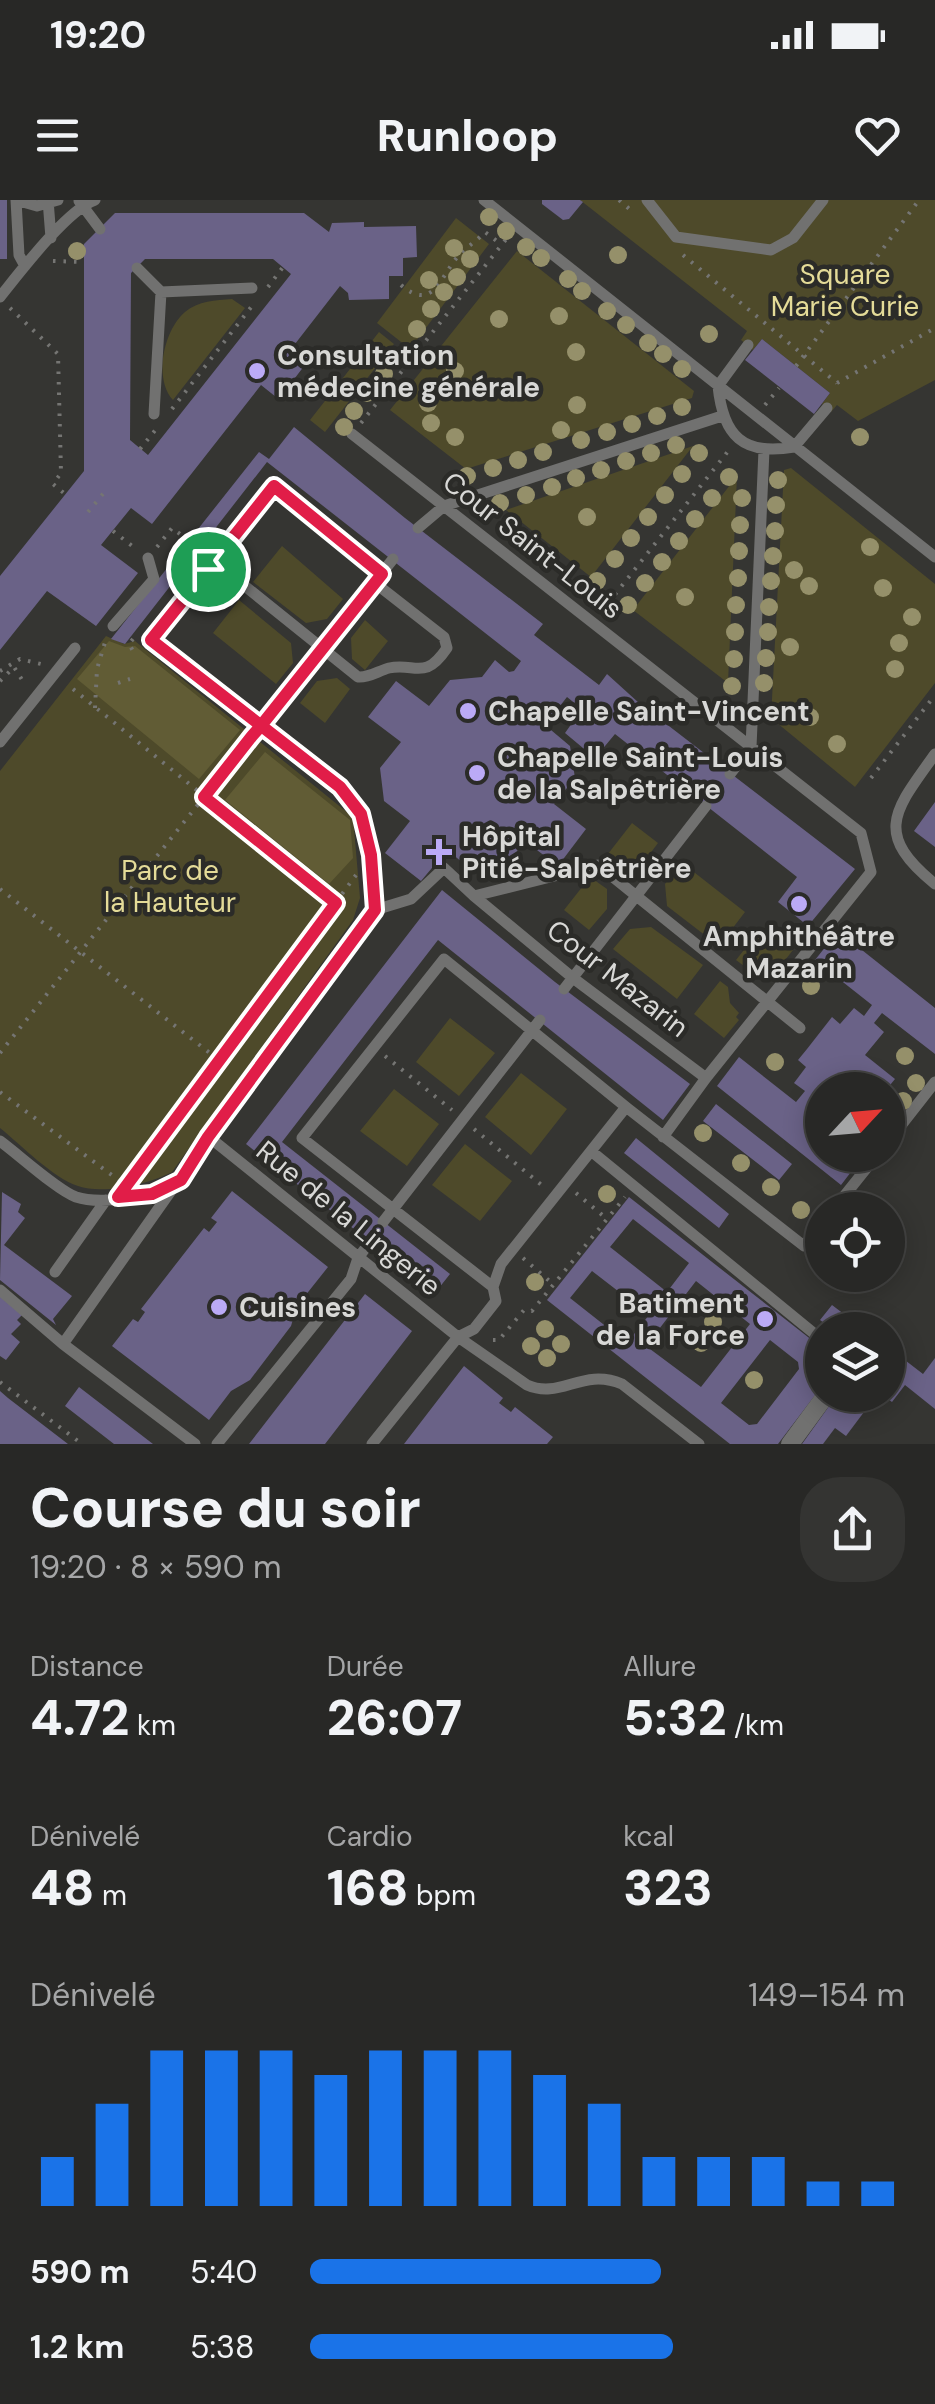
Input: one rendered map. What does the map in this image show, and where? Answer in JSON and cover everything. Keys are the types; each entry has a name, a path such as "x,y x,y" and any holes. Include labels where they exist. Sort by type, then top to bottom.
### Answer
{"street":[{"path":"790,1444 814,1412"}],"lane":[{"path":"26,266 19,255 16,200 54,201"},
{"path":"484,200 935,556"},
{"path":"647,200 676,238 771,250 793,238 823,200"},
{"path":"54,201 63,226"},
{"path":"51,238 54,201"},
{"path":"0,298 86,201 100,229"},
{"path":"137,268 160,292 154,414"},
{"path":"160,292 252,288"},
{"path":"748,345 718,386 722,416 738,438 764,450 794,447 827,408"},
{"path":"418,528 444,506 722,416"},
{"name":"Cour Saint-Louis","path":"352,434 861,833 871,872 768,1000"},
{"path":"730,774 751,747 764,450"},
{"path":"200,550 214,561 322,650 364,678 395,667 410,671 431,666 446,648 444,637 274,486 214,561 151,640 340,787 361,814 371,855 375,910"},
{"path":"112,626 154,579 148,558"},
{"path":"260,727 394,560"},
{"path":"0,742 75,648"},
{"path":"935,754 900,806 895,832 905,857 935,884"},
{"path":"564,989 706,806"},
{"name":"Cour Mazarin","path":"474,896 598,865 800,1028"},
{"path":"63,1344 208,1137 375,910 411,899 444,868 474,896"},
{"name":"Cour Mazarin","path":"474,896 706,1078"},
{"path":"494,1287 302,1138 444,959 536,1025 626,1107 805,1245"},
{"path":"663,1137 768,1000"},
{"path":"383,1222 536,1025"},
{"path":"905,1120 935,1082"},
{"path":"372,1444 458,1337 474,1329 496,1301 494,1287 501,1264 626,1107"},
{"name":"Rue de la Lingerie","path":"208,1137 458,1337 537,1390 552,1390 600,1376 622,1384 699,1444"},
{"path":"0,1141 75,1197 106,1200 152,1194 181,1180"},
{"path":"592,1151 805,1326"},
{"path":"847,1192 863,1172"},
{"path":"54,1272 106,1200"},
{"path":"216,1444 351,1279 358,1258 370,1242"},
{"path":"0,1290 63,1344 195,1444"}],"path":[{"path":"619,200 634,212"},
{"path":"796,366 919,200"},
{"path":"352,434 516,226"},
{"path":"401,284 414,294 430,292 443,281 455,260 485,232 502,245"},
{"path":"677,250 836,384 935,328"},
{"path":"50,260 84,262"},
{"path":"140,449 283,267"},
{"path":"12,310 58,354 62,474 54,484 66,494"},
{"path":"593,623 726,452"},
{"path":"88,512 107,489"},
{"path":"133,639 129,644 133,651"},
{"path":"95,708 103,644"},
{"path":"0,670 20,659 47,668"},
{"path":"0,680 14,667"},
{"path":"118,683 130,679"},
{"path":"72,689 336,903"},
{"path":"871,778 935,695"},
{"path":"0,1053 260,727"},
{"path":"0,1092 126,1186 371,855"},
{"path":"0,889 220,1061"},
{"path":"566,1184 607,1219"},
{"path":"458,1337 498,1340 524,1310 532,1311 622,1201"},
{"path":"513,1250 554,1284"},
{"path":"0,1382 82,1444"}],"green space":[{"name":"Square Marie Curie","path":"580,200 935,200 935,380 858,421 837,405 831,412 822,404 830,393 762,339 753,350 741,340 747,331"},
{"path":"456,218 489,244 410,349 377,323"},
{"path":"517,251 694,391 692,398 466,469 390,410"},
{"path":"232,299 245,308 173,400 163,380 162,367 171,330 196,305"},
{"path":"379,332 394,344 325,432 310,420"},
{"path":"693,446 591,577 506,510"},
{"path":"791,468 935,584 935,683 855,787 771,718 784,470"},
{"path":"737,476 728,683 633,610"},
{"path":"282,546 343,599 327,619 306,623 253,582"},
{"path":"239,600 291,643 293,663 276,684 213,633"},
{"path":"365,620 388,641 365,670 352,659 351,638"},
{"name":"Parc de la Hauteur","path":"106,636 124,644 135,641 353,817 360,898 353,920 172,1172 113,1189 78,1186 58,1176 0,1128 0,771"},
{"path":"337,678 350,689 325,723 300,703 317,681"},
{"path":"632,823 658,843 640,867 620,872 604,859"},
{"path":"681,862 745,912 719,946 667,906 665,884"},
{"path":"590,877 607,889 607,909 589,930 564,910"},
{"path":"651,927 703,965 677,999 613,949 630,929"},
{"path":"762,927 793,950 778,969 757,963 744,966 736,960"},
{"path":"720,981 728,987 730,1003 739,1013 739,1020 724,1038 694,1014"},
{"path":"450,1018 495,1053 459,1096 416,1062"},
{"path":"521,1073 567,1109 531,1155 485,1117"},
{"path":"394,1089 439,1124 407,1166 360,1131"},
{"path":"465,1144 512,1181 480,1221 432,1185"}],"shaded area":[{"path":"109,641 135,646 240,730 199,779 77,679"},
{"path":"265,752 350,820 353,858 329,884 225,800"}],"building":[{"path":"0,200 7,200 7,259 0,259"},
{"path":"542,200 583,202 569,219 563,220"},
{"name":"Consultation médecine générale","path":"115,213 304,213 329,232 332,223 416,226 417,257 403,258 403,276 389,276 389,299 349,300 340,286 295,344 311,357 285,391 282,389 276,397 261,385 152,524 131,508 101,545 138,573 96,626 47,591 0,650 0,576 84,471 84,244","holes":["145,259 273,259 291,274 148,455 130,440 131,273"]},
{"path":"762,339 830,393 814,414 745,360"},
{"path":"294,427 543,624 534,635 599,685 607,674 639,703 855,869 808,926 778,902 797,877 615,734 595,758 565,733 582,709 567,697 545,725 570,746 575,778 554,804 586,829 558,866 525,841 505,866 472,870 447,850 421,881 385,853 410,821 384,801 380,768 401,742 368,717 396,681 429,706 450,680 482,677 495,660 509,672 514,671 521,661 267,462 125,644 111,639 259,452 269,459"},
{"path":"935,802 935,847 914,831"},
{"path":"442,890 690,1084 663,1120 438,940 282,1142 450,1274 435,1293 246,1144"},
{"path":"838,931 935,1008 935,1054 882,1013 874,1023 884,1032 865,1055 886,1072 805,1072 805,1091 794,1083 806,1067 798,1060 832,1017 840,1024 854,1008 864,1016 872,1005 815,960"},
{"path":"739,1057 796,1102 805,1091 805,1156 717,1086"},
{"path":"716,1104 792,1164 779,1180 703,1121"},
{"path":"636,1138 729,1214 719,1228 624,1153"},
{"path":"825,1172 851,1172 841,1185"},
{"name":"Cuisines","path":"232,1191 328,1267 297,1306 291,1326 250,1380 231,1391 209,1420 112,1346 133,1319 138,1322 145,1312 141,1309 204,1228 209,1232 217,1222 211,1218"},
{"path":"2,1192 21,1204 18,1212 25,1218 4,1245 72,1296 53,1319 56,1325 0,1280"},
{"name":"Batiment de la Force","path":"629,1197 805,1335 805,1408 778,1444 730,1444 547,1300","holes":["633,1219 689,1263 667,1292 610,1247","592,1271 649,1315 627,1343 570,1298","696,1281 750,1324 701,1387 646,1346","770,1340 798,1362 799,1369 757,1424 749,1425 721,1403"]},
{"path":"0,1294 22,1315 17,1320 21,1324 11,1334 20,1342 6,1360 0,1356"},
{"path":"365,1294 412,1331 325,1444 249,1444"},
{"path":"935,1358 935,1409 905,1385 905,1360 923,1374"},
{"path":"464,1366 503,1398 499,1403 511,1412 515,1407 553,1437 547,1444 404,1444"},
{"path":"79,1387 153,1444 114,1444 65,1406"},
{"path":"0,1391 8,1398 68,1444 0,1444"},
{"path":"825,1412 864,1412 846,1436 835,1428 823,1444 802,1444"}],"place":[{"name":"Consultation médecine générale","path":"257,371"},
{"name":"Chapelle Saint-Vincent","path":"468,711"},
{"name":"Chapelle Saint-Louis de la Salpêtrière","path":"477,773"},
{"name":"Hôpital Pitié-Salpêtrière","path":"439,852"},
{"name":"Amphithéâtre Mazarin","path":"799,904"},
{"name":"Cuisines","path":"219,1307"},
{"name":"Batiment de la Force","path":"765,1319"}],"route":[{"path":"208,569 151,640 260,727 340,787 361,814 371,855 375,910 208,1137 181,1180 152,1194 118,1197 336,903 204,797 252,736 260,727 382,574 274,486 208,569"}]}
